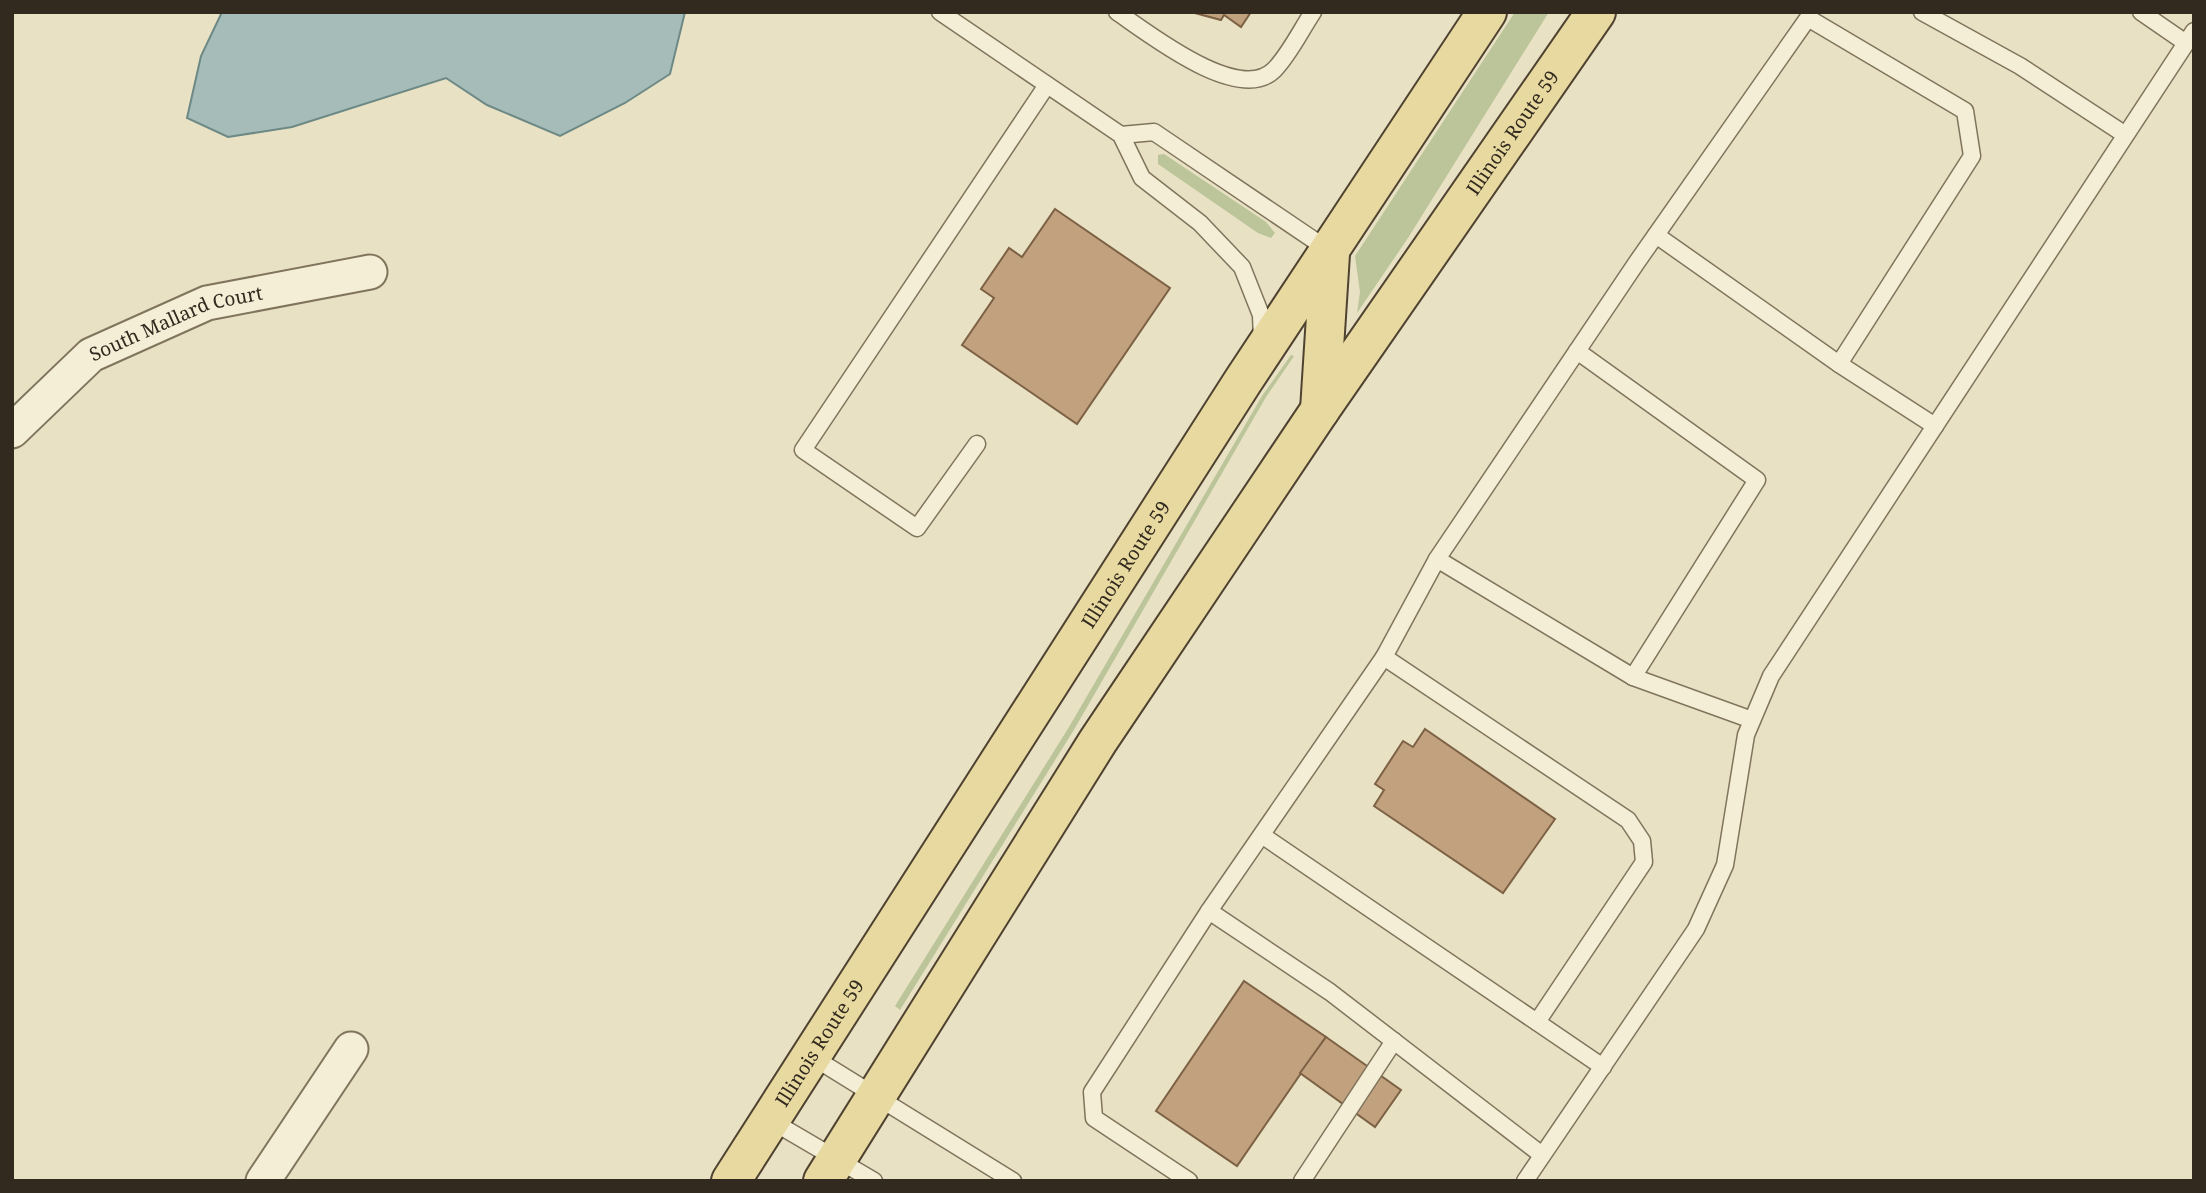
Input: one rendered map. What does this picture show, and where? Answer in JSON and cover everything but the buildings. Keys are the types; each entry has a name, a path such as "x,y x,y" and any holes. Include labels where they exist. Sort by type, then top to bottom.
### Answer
{"main road":[{"name":"Illinois Route 59","path":"731,1181 1263,352 1487,12"},
{"name":"Illinois Route 59","path":"830,1171 1098,741 1320,410 1596,12"},
{"path":"1320,410 1330,252"}],"street":[{"name":"South Mallard Court","path":"12,431 91,355 207,303 370,272"},
{"path":"264,1181 351,1049"}],"lane":[{"path":"940,12 1121,135 1142,178 1200,223 1242,267 1261,316 1263,352"},
{"path":"1117,12 1182,57 1243,81 1273,72 1313,12"},
{"path":"1922,12 2020,66 2124,134"},
{"path":"1525,1181 1696,929 1725,865 1746,735 1771,676 2190,37 2141,12"},
{"path":"1189,1181 1094,1118 1092,1092 1209,911 1264,836 1384,657 1437,559 1656,235 1808,18 1965,111 1972,156 1839,364"},
{"path":"977,444 917,528 803,450 1047,85"},
{"path":"1121,135 1154,132 1330,252"},
{"path":"1656,235 1839,364 1935,426"},
{"path":"1577,351 1758,480 1633,677"},
{"path":"1437,559 1633,677 1752,720"},
{"path":"1384,657 1628,820 1643,841 1644,862 1537,1022"},
{"path":"1264,836 1602,1067"},
{"path":"1209,911 1330,992 1542,1155"},
{"path":"1302,1181 1394,1041"},
{"path":"811,1056 1013,1181"},
{"path":"770,1120 830,1171 874,1181"}],"green space":[{"path":"1515,12 1549,12 1408,238 1357,313 1360,292 1355,256"},
{"path":"1164,154 1266,222 1275,233 1271,238 1258,233 1158,164 1158,155"},
{"path":"1291,355 1294,356 1266,397 1075,728 900,1010 895,1006 1069,727 1262,396"}],"water":[{"path":"222,12 685,12 670,74 625,103 560,136 487,105 446,78 292,127 228,137 187,118 201,56"}]}
